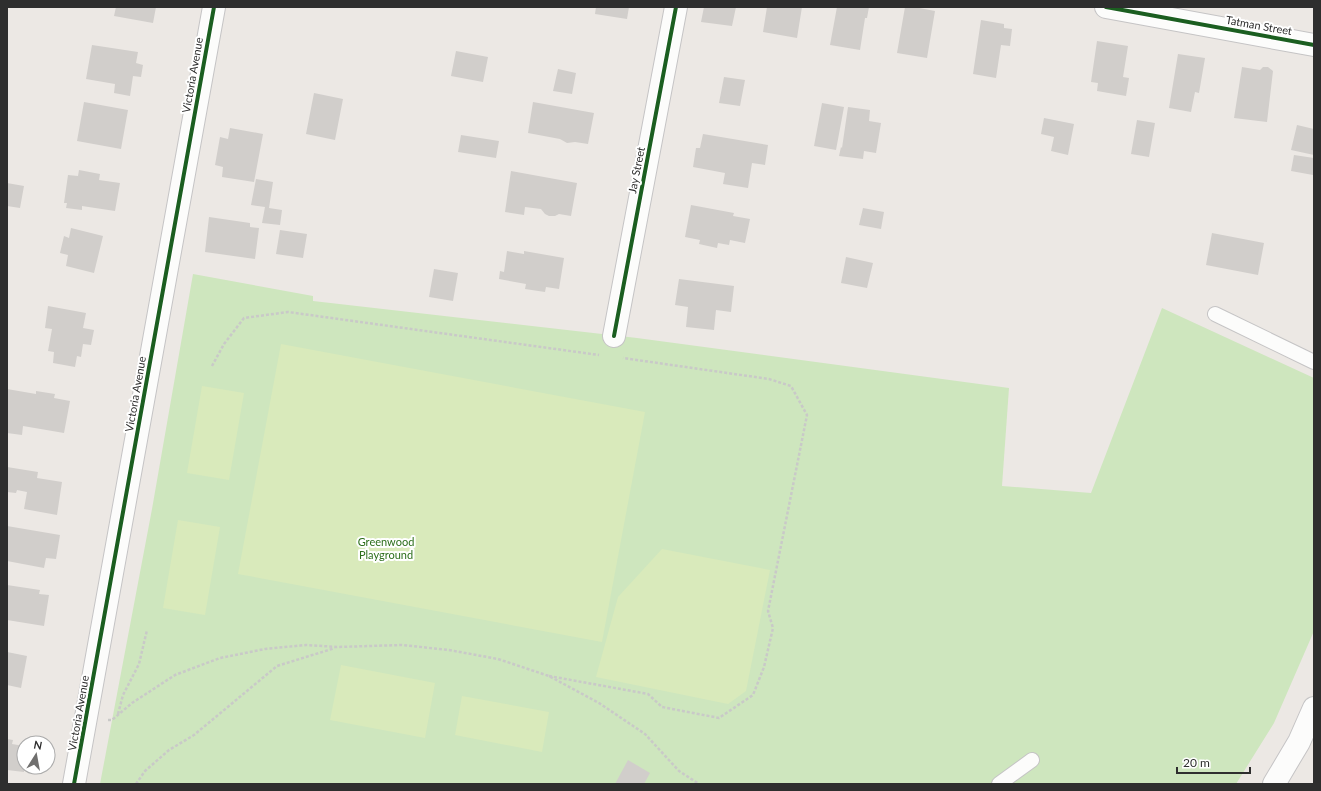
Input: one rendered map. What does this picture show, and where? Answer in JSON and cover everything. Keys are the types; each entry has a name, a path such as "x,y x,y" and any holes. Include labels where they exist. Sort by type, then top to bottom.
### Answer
{"street":[{"name":"Victoria Avenue","path":"74,784 214,7"},
{"name":"Jay Street","path":"614,336 676,7"},
{"name":"Tatman Street","path":"1106,7 1314,44"},
{"path":"1274,784 1299,742 1314,708"}],"lane":[{"path":"1215,314 1314,362"},
{"path":"999,784 1032,760"}],"path":[{"path":"212,366 224,344 244,318 288,312 606,356"},
{"path":"85,724 112,720 132,703 175,675 220,658 265,649 306,644 337,647 402,645 449,650 498,659 549,676 648,694 662,707 719,718 753,695 766,659 772,628 768,612 806,415 791,386 769,379 622,358"},
{"path":"118,715 123,695 139,664 148,630"},
{"path":"136,784 145,771 169,750 194,735 277,666 337,647"},
{"path":"549,676 599,703 644,734 679,771 699,784"}],"green space":[{"name":"Greenwood Playground","path":"193,274 313,296 313,301 637,338 1009,388 1002,486 1091,493 1162,308 1314,378 1314,631 1274,723 1236,784 100,784 152,509"},
{"path":"281,344 645,412 602,642 238,574"},
{"path":"202,386 244,393 229,480 187,473"},
{"path":"178,520 220,527 205,615 163,608"},
{"path":"662,549 770,570 746,691 728,704 596,677 618,597"},
{"path":"341,665 435,683 425,738 330,720"},
{"path":"462,696 549,712 542,752 455,735"}],"building":[{"path":"116,7 156,7 153,23 114,16"},
{"path":"596,7 629,7 627,19 595,14"},
{"path":"704,7 736,7 732,26 701,22"},
{"path":"767,7 802,7 797,38 763,32"},
{"path":"837,7 869,7 867,18 865,18 860,50 830,45"},
{"path":"905,7 935,11 927,58 897,53"},
{"path":"981,20 1004,24 1004,28 1012,29 1010,46 1001,45 996,78 973,74"},
{"path":"1097,41 1128,46 1123,77 1129,78 1126,96 1097,91 1098,83 1091,82"},
{"path":"92,45 138,52 136,63 143,65 141,77 133,76 130,96 114,93 115,84 86,79"},
{"path":"456,51 488,57 483,82 451,76"},
{"path":"1178,54 1205,58 1199,93 1195,92 1191,112 1169,108"},
{"path":"1242,67 1260,70 1263,67 1268,67 1273,71 1267,122 1234,118"},
{"path":"558,69 576,73 572,94 553,91"},
{"path":"724,77 745,80 740,106 719,103"},
{"path":"314,93 343,99 335,140 306,134"},
{"path":"84,102 128,110 121,149 77,141"},
{"path":"533,102 594,113 588,144 575,142 567,143 560,139 528,133"},
{"path":"822,103 844,107 836,150 814,146"},
{"path":"848,107 870,110 869,121 881,123 876,153 864,151 863,159 839,156 841,147 842,148"},
{"path":"1044,118 1074,124 1068,155 1051,151 1054,137 1041,134"},
{"path":"1137,120 1155,123 1149,157 1131,154"},
{"path":"1297,125 1314,129 1314,155 1291,150"},
{"path":"230,128 263,134 254,182 222,177 223,167 215,165 220,137 228,139"},
{"path":"703,134 768,145 765,165 752,163 748,188 723,184 725,173 693,167 696,148 700,148"},
{"path":"461,135 499,141 496,158 458,152"},
{"path":"1294,155 1314,158 1313,175 1291,171"},
{"path":"79,170 100,174 99,180 120,183 115,211 82,206 82,210 66,208 67,203 64,203 68,175 78,176"},
{"path":"511,171 577,183 571,216 559,214 549,216 541,209 525,207 524,215 505,212"},
{"path":"256,179 273,182 269,208 282,210 280,225 262,223 265,207 251,205"},
{"path":"7,183 24,186 20,208 7,206"},
{"path":"691,205 734,213 733,216 750,219 745,243 730,240 729,245 718,243 717,248 699,244 700,240 685,237"},
{"path":"863,208 884,212 881,229 859,225"},
{"path":"209,217 250,223 250,227 259,228 255,259 205,252"},
{"path":"71,228 103,236 94,273 66,266 68,255 60,253 64,236 69,238"},
{"path":"280,230 307,234 303,258 276,254"},
{"path":"1212,233 1264,243 1258,275 1206,265"},
{"path":"507,251 524,254 524,251 564,258 559,289 546,287 545,292 525,289 526,284 499,279 500,271 504,272"},
{"path":"846,257 873,263 867,288 841,283"},
{"path":"434,269 458,273 453,301 429,297"},
{"path":"679,279 734,286 731,312 716,310 714,330 686,327 688,307 675,305"},
{"path":"48,306 86,313 83,328 94,330 91,345 83,344 81,357 77,356 75,367 53,363 54,352 48,351 52,329 45,328"},
{"path":"7,389 36,394 36,391 55,394 54,398 70,401 64,433 23,426 22,435 7,433"},
{"path":"7,467 38,472 37,478 62,482 57,515 24,509 27,492 17,490 16,493 7,492"},
{"path":"7,526 60,535 56,559 46,558 44,568 7,561"},
{"path":"7,585 40,590 39,594 49,595 44,626 7,620"},
{"path":"7,652 27,656 21,688 7,685"},
{"path":"7,739 13,740 12,744 16,745 16,771 7,770"},
{"path":"628,760 650,773 644,784 615,784"}],"cycle path":[{"path":"74,784 214,7"},
{"path":"614,336 676,7"},
{"path":"1106,7 1314,45"}]}
